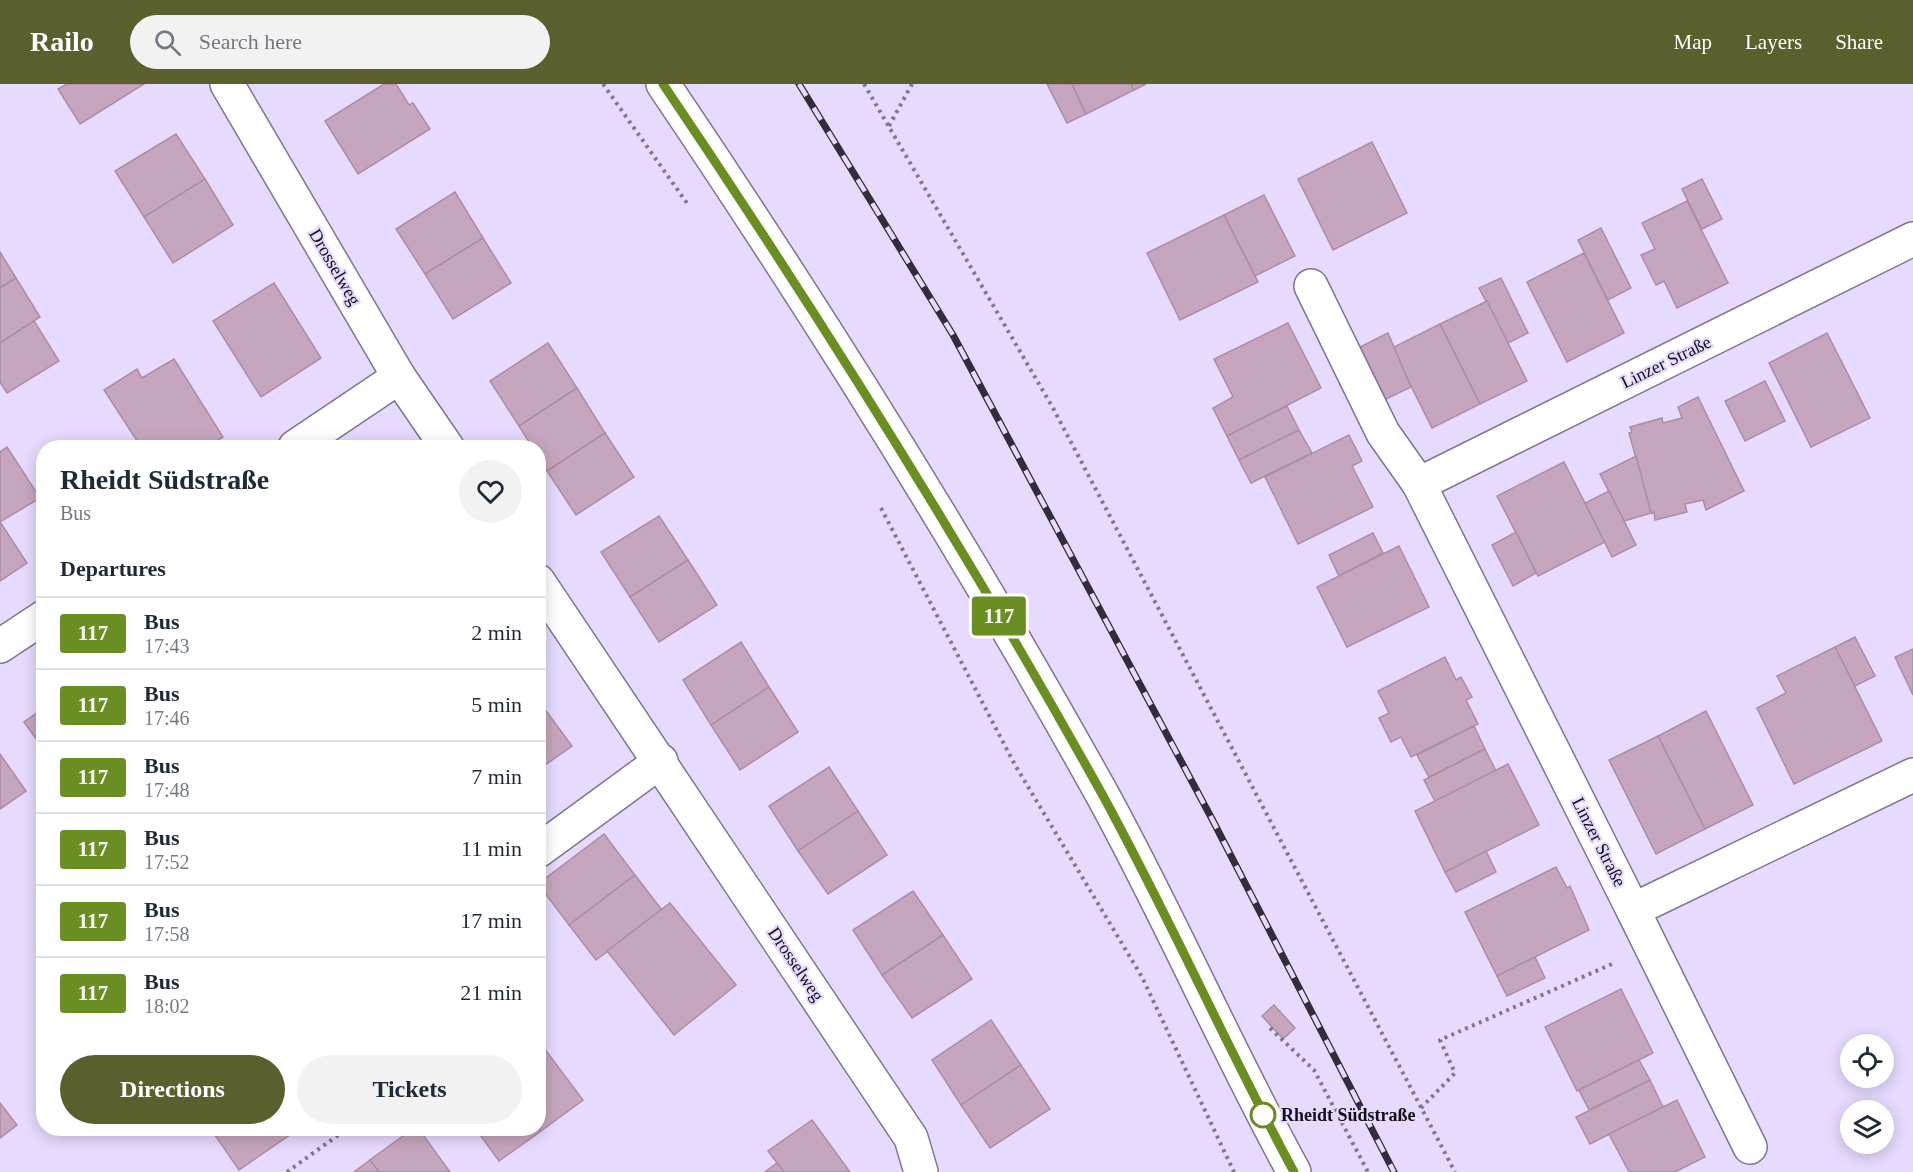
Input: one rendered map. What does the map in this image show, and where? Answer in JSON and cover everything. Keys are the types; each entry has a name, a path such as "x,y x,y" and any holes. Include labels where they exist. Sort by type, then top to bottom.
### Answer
{"street":[{"name":"Drosselweg","path":"227,84 399,377 442,440"},
{"path":"663,84 787,269 995,609 1103,796 1294,1172"},
{"name":"Linzer Straße","path":"1419,484 1913,239"},
{"name":"Linzer Straße","path":"1311,286 1383,433 1419,484 1750,1147"},
{"path":"305,440 399,377"},
{"name":"Drosselweg","path":"546,593 661,761 911,1138 921,1172"},
{"path":"0,646 36,622"},
{"path":"546,845 661,761"},
{"path":"1633,910 1913,775"}],"path":[{"path":"603,84 690,208"},
{"path":"864,84 1053,408 1455,1172"},
{"path":"889,127 912,84"},
{"path":"879,503 1015,765 1142,977 1234,1172"},
{"path":"1421,1108 1455,1073 1440,1040 1651,946"},
{"path":"1268,1026 1317,1075 1368,1172"},
{"path":"1312,1079 1317,1075"},
{"path":"287,1172 337,1136"}],"building":[{"path":"67,84 144,84 80,124 58,89"},
{"path":"384,84 396,84 409,105 413,103 430,129 358,174 325,121"},
{"path":"1047,84 1072,84 1086,114 1067,123"},
{"path":"1072,84 1131,84 1134,90 1086,114"},
{"path":"1131,84 1146,84 1134,90"},
{"path":"176,134 205,179 144,217 115,171"},
{"path":"1372,142 1407,213 1333,250 1298,179"},
{"path":"205,179 233,225 173,263 144,217"},
{"path":"1702,179 1722,219 1702,229 1682,189"},
{"path":"455,192 483,238 425,274 396,229"},
{"path":"1264,195 1295,256 1255,276 1224,215"},
{"path":"1687,201 1728,283 1677,308 1664,281 1656,285 1641,255 1655,249 1642,223"},
{"path":"1224,215 1258,282 1180,320 1147,253"},
{"path":"1601,228 1631,288 1608,300 1578,240"},
{"path":"483,238 511,283 453,319 425,274"},
{"path":"0,252 16,278 0,288"},
{"path":"1584,253 1624,333 1567,362 1527,282"},
{"path":"16,278 40,317 0,343 0,288"},
{"path":"1501,278 1528,333 1508,343 1479,288"},
{"path":"274,283 321,358 261,397 213,321"},
{"path":"1487,301 1527,381 1480,404 1440,324"},
{"path":"34,321 59,361 7,393 0,382 0,343"},
{"path":"1288,323 1321,388 1227,436 1213,408 1233,397 1214,359"},
{"path":"1440,324 1480,404 1432,428 1392,348"},
{"path":"1388,333 1411,387 1382,401 1356,349"},
{"path":"1827,333 1870,418 1811,447 1769,363"},
{"path":"548,343 577,388 519,426 490,381"},
{"path":"174,359 223,437 218,440 136,440 104,390 137,369 142,378"},
{"path":"1765,381 1785,421 1745,441 1725,401"},
{"path":"577,388 605,433 547,471 546,440 528,440 519,426"},
{"path":"1698,397 1744,491 1706,510 1703,500 1685,504 1687,512 1655,520 1654,512 1651,513 1629,433 1632,432 1630,427 1662,418 1663,423 1682,418 1678,407"},
{"path":"1287,406 1299,430 1239,460 1227,436"},
{"path":"1299,430 1312,453 1251,483 1239,460"},
{"path":"605,433 634,477 576,515 547,471"},
{"path":"1349,435 1362,461 1352,466 1373,507 1298,544 1265,477"},
{"path":"7,447 36,492 36,500 0,522 0,452"},
{"path":"1636,456 1651,513 1624,521 1600,474"},
{"path":"1564,462 1605,542 1538,576 1497,496"},
{"path":"1609,491 1636,545 1612,557 1585,503"},
{"path":"659,516 688,560 630,597 601,552"},
{"path":"0,522 27,563 0,581"},
{"path":"1516,532 1536,573 1513,586 1492,545"},
{"path":"1373,533 1383,553 1339,576 1329,555"},
{"path":"1399,546 1429,607 1347,647 1317,587"},
{"path":"688,560 717,605 659,642 630,597"},
{"path":"1855,637 1875,676 1855,686 1835,647"},
{"path":"741,642 769,687 711,725 683,680"},
{"path":"1835,647 1882,741 1794,784 1757,708 1786,693 1777,676"},
{"path":"1913,649 1913,695 1895,657"},
{"path":"1445,657 1456,680 1461,677 1472,697 1466,700 1478,724 1411,757 1401,737 1391,742 1379,718 1389,713 1378,691"},
{"path":"769,687 798,732 740,770 711,725"},
{"path":"546,711 572,746 546,764"},
{"path":"1706,711 1753,805 1705,829 1658,736"},
{"path":"36,714 36,739 24,722"},
{"path":"1474,726 1485,749 1429,777 1417,755"},
{"path":"1658,736 1705,829 1656,854 1609,760"},
{"path":"1485,749 1496,771 1435,801 1424,780"},
{"path":"0,754 26,791 0,809"},
{"path":"1508,764 1539,825 1445,872 1415,811"},
{"path":"829,767 858,811 798,851 769,806"},
{"path":"858,811 887,855 828,894 798,851"},
{"path":"604,834 635,875 569,925 546,895 546,878"},
{"path":"1486,851 1496,872 1456,892 1445,872"},
{"path":"1556,867 1567,888 1570,886 1589,930 1497,976 1465,912"},
{"path":"635,875 662,910 596,960 569,925"},
{"path":"913,891 943,935 882,975 853,930"},
{"path":"670,903 736,985 674,1035 607,951"},
{"path":"943,935 972,979 912,1018 882,975"},
{"path":"1535,957 1545,978 1507,996 1497,976"},
{"path":"1621,989 1653,1053 1577,1091 1545,1027"},
{"path":"1274,1005 1295,1028 1283,1039 1262,1016"},
{"path":"991,1020 1021,1065 961,1105 932,1060"},
{"path":"546,1051 583,1100 546,1127"},
{"path":"1639,1060 1650,1080 1589,1110 1579,1090"},
{"path":"1021,1065 1050,1109 990,1148 961,1105"},
{"path":"1650,1080 1663,1107 1590,1144 1576,1117"},
{"path":"1677,1100 1705,1157 1675,1172 1629,1172 1609,1134"},
{"path":"0,1103 17,1125 0,1138"},
{"path":"812,1120 850,1172 784,1172 768,1151"},
{"path":"216,1136 288,1136 239,1170"},
{"path":"403,1136 424,1136 450,1172 379,1172 370,1160"},
{"path":"481,1136 534,1136 499,1161"},
{"path":"370,1160 379,1172 354,1172"},
{"path":"777,1163 784,1172 765,1172"}],"railway":[{"path":"799,84 953,335 1212,819 1394,1172"}],"bus line":[{"name":"117","path":"663,84 787,269 995,609 1103,796 1294,1172"}],"place":[{"name":"Rheidt Südstraße","path":"1263,1115"}]}
